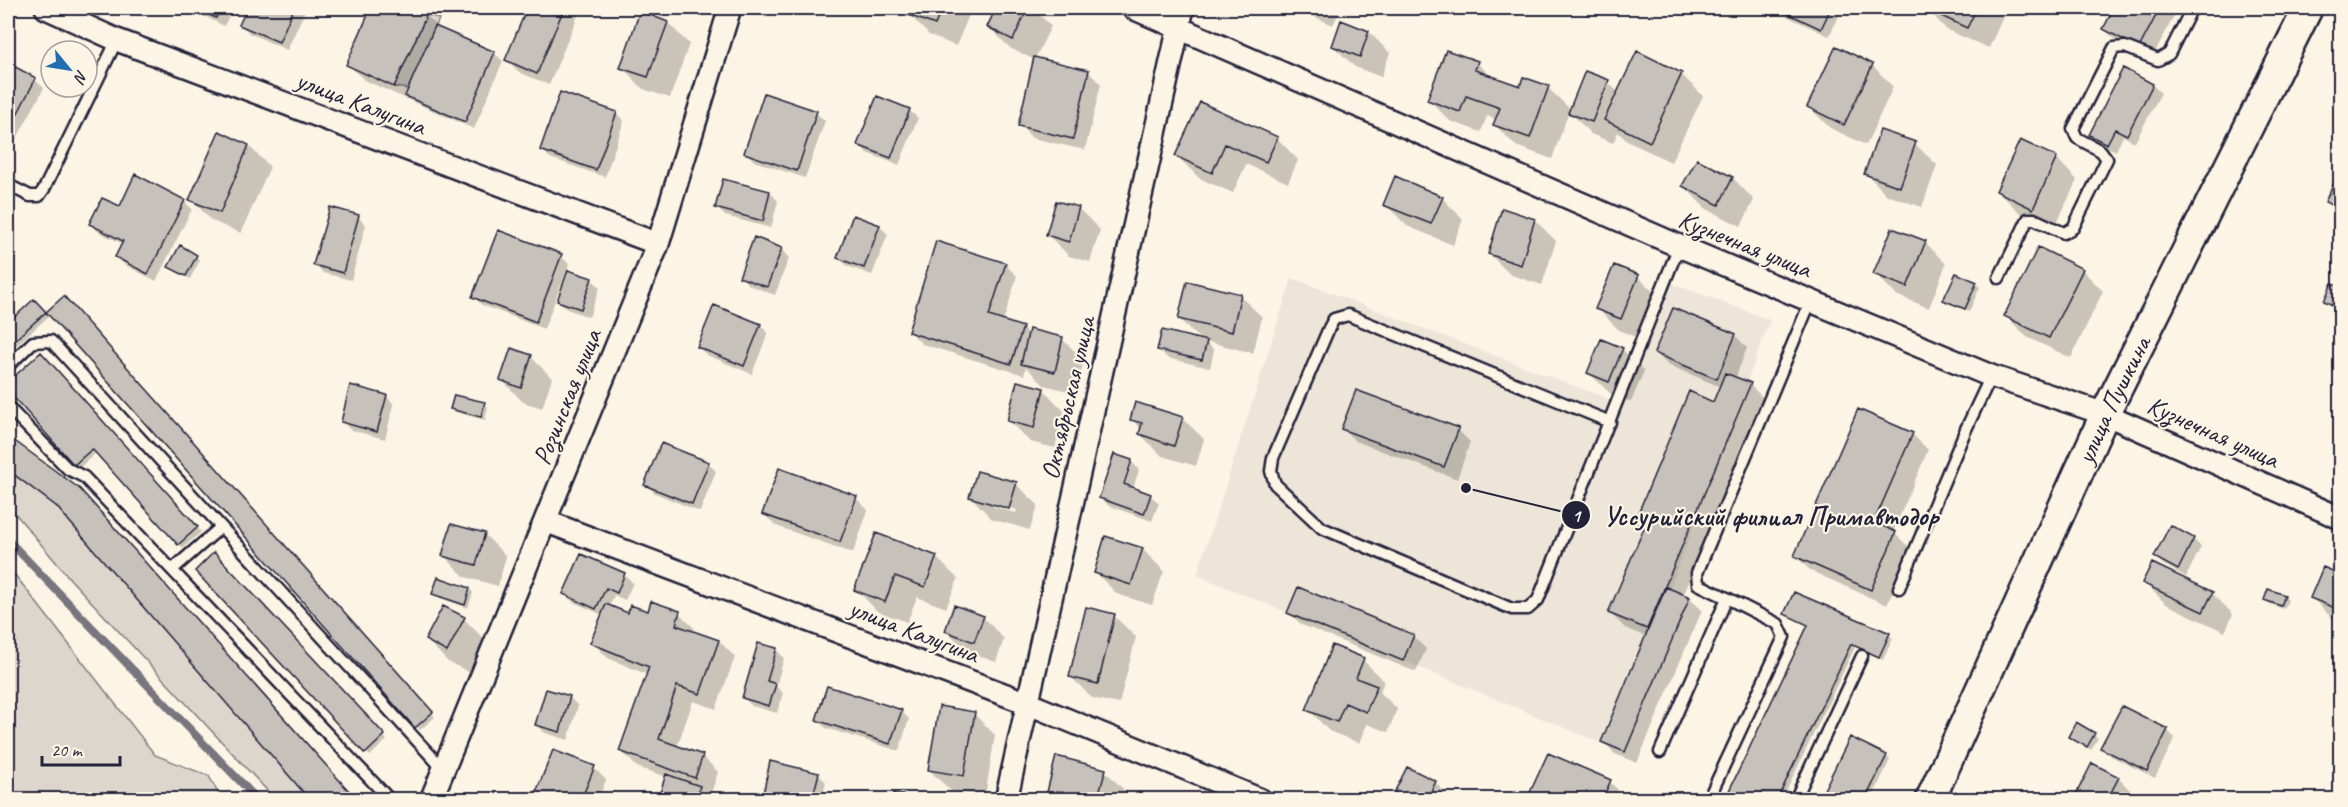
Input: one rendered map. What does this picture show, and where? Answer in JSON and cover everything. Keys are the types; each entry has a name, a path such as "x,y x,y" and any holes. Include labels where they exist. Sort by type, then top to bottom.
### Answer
{"main road":[{"name":"улица Пушкина","path":"1930,800 2105,414 2307,8"}],"street":[{"name":"улица Калугина","path":"46,8 117,40 658,244"},
{"name":"Розинская улица","path":"431,800 658,244 730,8"},
{"name":"Кузнечная улица","path":"1133,8 1180,18 1679,246 1991,376 2105,414 2340,518"},
{"name":"Октябрьская улица","path":"1006,800 1180,18"},
{"name":"улица Калугина","path":"545,521 1027,703 1261,800"}],"lane":[{"path":"1999,278 2028,219 2034,219 2064,233 2073,228 2107,159 2102,151 2077,138 2073,129 2114,48 2126,47 2158,60 2169,54 2192,8"},
{"path":"8,185 30,196 39,196 117,40"},
{"path":"1610,422 1348,315 1334,319 1329,328 1271,471 1275,484 1322,528 1512,609 1528,609 1538,600 1610,422 1679,246"},
{"path":"1708,800 1784,637 1778,624 1698,584 1698,573 1810,300"},
{"path":"8,366 33,342 51,341 443,769"},
{"path":"1899,588 1966,429 1991,376"},
{"path":"8,407 68,469 84,477 390,800"},
{"path":"172,570 220,527"},
{"path":"1660,753 1727,598"},
{"path":"1795,800 1862,656"}],"shaded area":[{"path":"427,14 439,19 408,89 394,87"},
{"path":"1292,278 1611,400 1658,278 1770,320 1611,747 1197,575"},
{"path":"8,470 56,506 310,799 275,799 71,580 8,505"},
{"path":"8,566 155,755 209,776 221,799 8,799"}],"building":[{"path":"194,8 221,8 216,18"},
{"path":"247,8 294,8 279,42 239,25"},
{"path":"371,8 412,8 427,14 394,87 346,65"},
{"path":"527,8 564,8 537,74 505,60"},
{"path":"908,8 942,8 935,25 906,14"},
{"path":"996,8 1028,8 1013,40 987,27"},
{"path":"1776,8 1831,8 1821,29"},
{"path":"1924,8 1977,8 1967,28"},
{"path":"2114,8 2160,8 2139,48 2103,29"},
{"path":"640,11 668,22 648,77 620,68"},
{"path":"1341,20 1369,31 1360,57 1332,46"},
{"path":"435,26 495,52 465,122 405,96"},
{"path":"1836,46 1873,64 1844,125 1807,107"},
{"path":"1446,50 1478,61 1475,70 1520,86 1523,77 1549,86 1530,138 1493,125 1500,108 1466,96 1460,112 1427,100"},
{"path":"1637,51 1682,73 1650,142 1604,120"},
{"path":"1034,57 1089,70 1073,139 1018,126"},
{"path":"8,63 36,78 8,132"},
{"path":"2123,68 2153,84 2127,135 2115,129 2107,144 2089,135"},
{"path":"1585,71 1609,80 1592,122 1568,113"},
{"path":"560,92 617,112 596,170 540,150"},
{"path":"764,93 817,111 797,171 744,153"},
{"path":"877,96 910,109 891,158 857,145"},
{"path":"1200,102 1278,137 1266,162 1225,144 1212,173 1175,156"},
{"path":"1880,130 1916,142 1900,187 1864,174"},
{"path":"219,131 249,145 220,213 189,200"},
{"path":"2020,140 2057,157 2033,209 1996,191"},
{"path":"1697,159 1733,177 1719,205 1682,186"},
{"path":"135,174 185,200 148,274 115,257 123,241 89,224 102,198 120,206"},
{"path":"1395,176 1443,197 1431,224 1383,205"},
{"path":"2337,176 2340,178 2340,209 2325,202"},
{"path":"723,179 770,191 763,221 715,208"},
{"path":"1056,201 1079,207 1069,242 1046,235"},
{"path":"330,207 359,215 343,273 313,265"},
{"path":"1502,208 1535,219 1521,265 1488,254"},
{"path":"853,215 880,225 864,268 837,258"},
{"path":"1892,228 1926,241 1907,287 1873,274"},
{"path":"498,230 562,254 536,322 472,297"},
{"path":"754,237 782,248 767,287 739,277"},
{"path":"936,241 1006,263 989,316 1023,327 1011,364 908,332"},
{"path":"180,245 197,255 186,276 168,267"},
{"path":"2038,247 2083,269 2049,338 2004,316"},
{"path":"1614,265 1639,275 1621,319 1595,309"},
{"path":"568,270 592,278 581,309 557,301"},
{"path":"1956,273 1977,282 1965,309 1943,300"},
{"path":"1187,281 1241,294 1232,332 1178,319"},
{"path":"2332,283 2340,286 2340,308 2324,301"},
{"path":"64,296 433,712 415,728 46,312"},
{"path":"34,299 46,312 8,346 8,323"},
{"path":"714,305 761,324 744,366 697,347"},
{"path":"1673,308 1736,334 1717,379 1654,353"},
{"path":"1029,329 1063,337 1055,372 1021,364"},
{"path":"1162,330 1207,341 1202,360 1157,350"},
{"path":"1601,339 1623,348 1609,382 1587,373"},
{"path":"511,348 532,355 521,388 500,380"},
{"path":"41,352 198,527 178,545 92,449 74,465 8,391 8,382"},
{"path":"1725,373 1751,383 1647,629 1608,613 1644,528 1634,523 1689,391 1713,402"},
{"path":"1017,381 1044,388 1034,428 1007,421"},
{"path":"350,385 387,395 377,432 341,422"},
{"path":"1356,390 1459,428 1444,467 1341,429"},
{"path":"454,395 485,402 481,417 450,409"},
{"path":"1135,402 1183,417 1174,446 1139,434 1142,423 1130,420"},
{"path":"1858,409 1913,433 1874,522 1896,532 1871,590 1794,556"},
{"path":"8,436 80,489 357,800 310,800 56,506 8,470"},
{"path":"661,443 709,462 692,504 644,485"},
{"path":"1114,454 1132,460 1124,484 1151,494 1144,514 1099,498"},
{"path":"779,468 857,496 840,542 762,514"},
{"path":"977,471 1017,482 1009,509 969,497"},
{"path":"451,524 485,533 476,565 442,556"},
{"path":"2170,525 2194,538 2178,570 2154,557"},
{"path":"876,533 937,556 925,587 895,576 885,602 854,590"},
{"path":"1105,536 1143,548 1131,585 1094,573"},
{"path":"214,552 385,735 365,754 195,571"},
{"path":"581,554 625,573 617,593 606,588 596,609 563,594"},
{"path":"2152,563 2213,592 2203,612 2142,583"},
{"path":"2323,567 2340,574 2340,610 2310,598"},
{"path":"438,577 470,588 465,605 432,594"},
{"path":"1298,587 1414,635 1403,661 1287,613"},
{"path":"1666,587 1690,597 1625,752 1601,742"},
{"path":"2268,589 2285,595 2281,606 2264,600"},
{"path":"1794,592 1890,633 1879,657 1851,644 1777,800 1742,800 1728,793 1808,625 1784,614"},
{"path":"651,601 680,611 676,625 719,640 700,694 677,686 659,739 703,755 695,778 619,751 649,667 590,643 606,604 628,613 630,605 648,611"},
{"path":"954,605 984,616 974,642 945,631"},
{"path":"443,606 465,617 447,652 425,640"},
{"path":"1086,607 1115,614 1098,684 1069,677"},
{"path":"758,643 777,648 767,681 776,684 769,706 742,698"},
{"path":"1332,645 1364,658 1356,678 1377,686 1366,712 1345,703 1337,722 1306,710"},
{"path":"827,686 902,710 890,744 816,720"},
{"path":"546,689 570,696 560,732 535,725"},
{"path":"939,706 975,712 964,776 928,770"},
{"path":"2122,706 2168,729 2147,771 2100,748"},
{"path":"2076,722 2095,733 2087,747 2068,737"},
{"path":"1850,737 1887,755 1865,800 1819,800"},
{"path":"553,750 595,766 581,800 533,800"},
{"path":"1548,753 1611,780 1602,800 1527,799"},
{"path":"1056,756 1106,769 1097,800 1045,800"},
{"path":"770,761 819,773 812,800 762,799"},
{"path":"2092,763 2119,777 2107,800 2073,800"},
{"path":"1407,767 1436,781 1427,800 1398,800 1392,797"},
{"path":"666,774 700,786 696,800 669,800 659,796"},
{"path":"894,793 922,800 892,800"}],"waterway":[{"path":"8,540 258,800"}],"place":[{"name":"Уссурийский филиал Примавтодор","path":"1466,488"}]}
